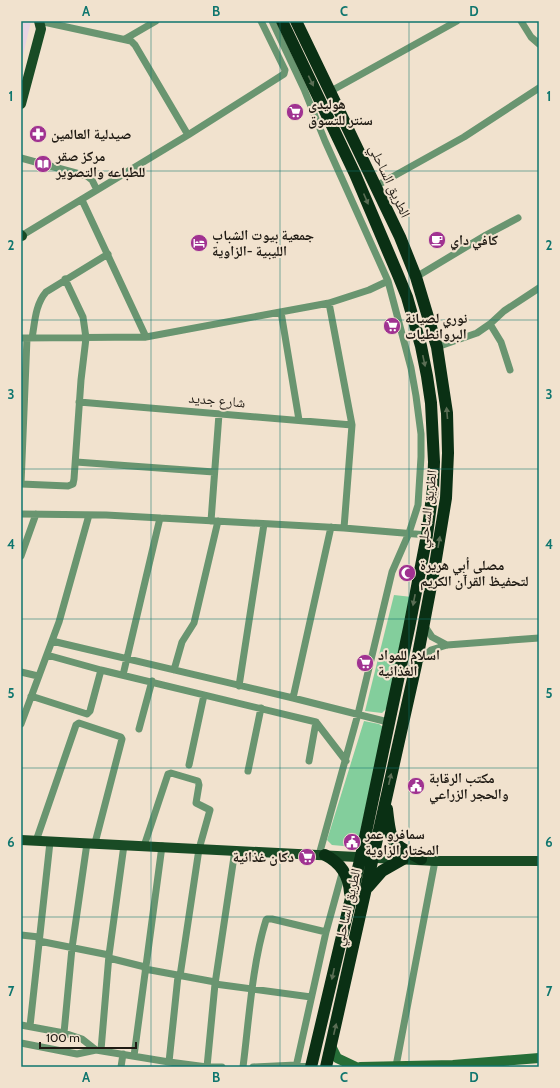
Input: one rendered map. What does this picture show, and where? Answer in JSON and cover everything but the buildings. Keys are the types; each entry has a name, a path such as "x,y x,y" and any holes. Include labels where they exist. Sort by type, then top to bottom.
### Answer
{"highway":[{"name":"الطريق الساحلي","path":"282,21 355,174 398,275 415,325 427,376 431,403 433,435 433,489 428,535 361,856 310,1067"},
{"name":"الطريق الساحلي","path":"296,21 400,237 416,277 437,347 447,413 448,453 446,498 424,624 326,1067"},
{"path":"386,798 392,839 400,848 421,859"},
{"path":"322,855 335,861 343,870 349,883 351,897"},
{"path":"366,889 382,871 403,859"}],"main road":[{"path":"21,104 42,23"},
{"path":"21,840 421,859 434,861 539,861"},
{"path":"331,1046 337,1058 356,1067"},
{"path":"360,1067 453,1065 539,1058"}],"street":[{"path":"125,39 156,21"},
{"path":"21,236 188,135 284,74 285,70 283,65 262,21"},
{"path":"272,21 304,89 325,141 388,281 411,368 421,434 418,505 409,533 392,572 322,855"},
{"path":"331,91 457,21"},
{"path":"521,21 531,37 539,44"},
{"path":"42,23 131,41 135,45 188,135"},
{"path":"376,186 464,137 539,88"},
{"path":"21,158 87,176 92,180 97,190"},
{"path":"82,200 146,337"},
{"path":"416,277 518,218"},
{"path":"65,279 83,317 86,338 74,482 71,485 21,484 27,338 37,308 42,296 51,288 65,279 108,254"},
{"path":"27,338 146,337 329,303 369,290 388,281"},
{"path":"437,347 469,336 490,324 504,311 539,288"},
{"path":"329,303 352,425 344,528"},
{"path":"281,312 299,420"},
{"path":"490,324 501,342 510,370"},
{"name":"شارع جديد","path":"80,402 352,425"},
{"path":"174,670 182,642 194,623 214,521 214,472 219,414"},
{"path":"76,462 214,472"},
{"path":"21,514 106,515 331,527 428,535"},
{"path":"21,556 36,514"},
{"path":"21,724 52,641 90,515"},
{"path":"123,675 160,518"},
{"path":"239,686 264,524"},
{"path":"293,698 331,527"},
{"path":"424,624 432,637 447,645"},
{"path":"416,665 425,654 431,650 447,645 539,638"},
{"path":"52,641 388,722"},
{"path":"47,654 101,670 152,681 316,722 346,761"},
{"path":"31,696 87,714 90,711 101,670"},
{"path":"21,672 38,676"},
{"path":"139,729 152,681"},
{"path":"189,765 204,695"},
{"path":"248,771 261,708"},
{"path":"309,761 316,722"},
{"path":"36,841 76,725 79,723 121,737 122,739 91,843 72,948 64,1033"},
{"path":"144,846 170,773 198,782 199,785 196,803 210,809 199,849 179,976 169,1062"},
{"path":"30,1026 50,842"},
{"path":"99,1050 109,957 124,845"},
{"path":"134,1056 162,846"},
{"path":"207,1067 215,983 235,850"},
{"path":"396,1066 434,861"},
{"path":"296,1066 326,932 343,870"},
{"path":"243,1067 252,989 258,955 267,919 326,932"},
{"path":"21,935 179,976 252,989 311,997"},
{"path":"21,1025 64,1033 82,1039 99,1050"},
{"path":"21,1043 77,1054 99,1050 169,1062 183,1066 222,1067"},
{"path":"121,1067 123,1054"},
{"path":"254,1067 310,1067"}],"shaded area":[{"path":"21,21 31,21 21,64"}],"green space":[{"path":"394,595 412,597 387,708 382,713 365,711"},
{"path":"364,721 379,724 383,727 358,843 354,847 332,845 327,840"}],"place":[{"name":"هوليدى سنتر للتسوق","path":"295,112"},
{"name":"صيدلية العالمين","path":"38,134"},
{"name":"مركز صقر للطباعه والتصوير","path":"43,164"},
{"name":"كافي داي","path":"437,240"},
{"name":"جمعية بيوت الشباب الليبية -الزاوية","path":"199,243"},
{"name":"نوري لصيانة البروانطيات","path":"392,326"},
{"name":"مصلى أبي هريرة لتحفيظ القرآن الكريم","path":"407,573"},
{"name":"اسلام للمواد الغذائية","path":"365,663"},
{"name":"مكتب الرقابة والحجر الزراعي","path":"416,786"},
{"name":"سمافرو عمر المختار الزاوية","path":"352,842"},
{"name":"دكان غذائية","path":"307,857"}]}
